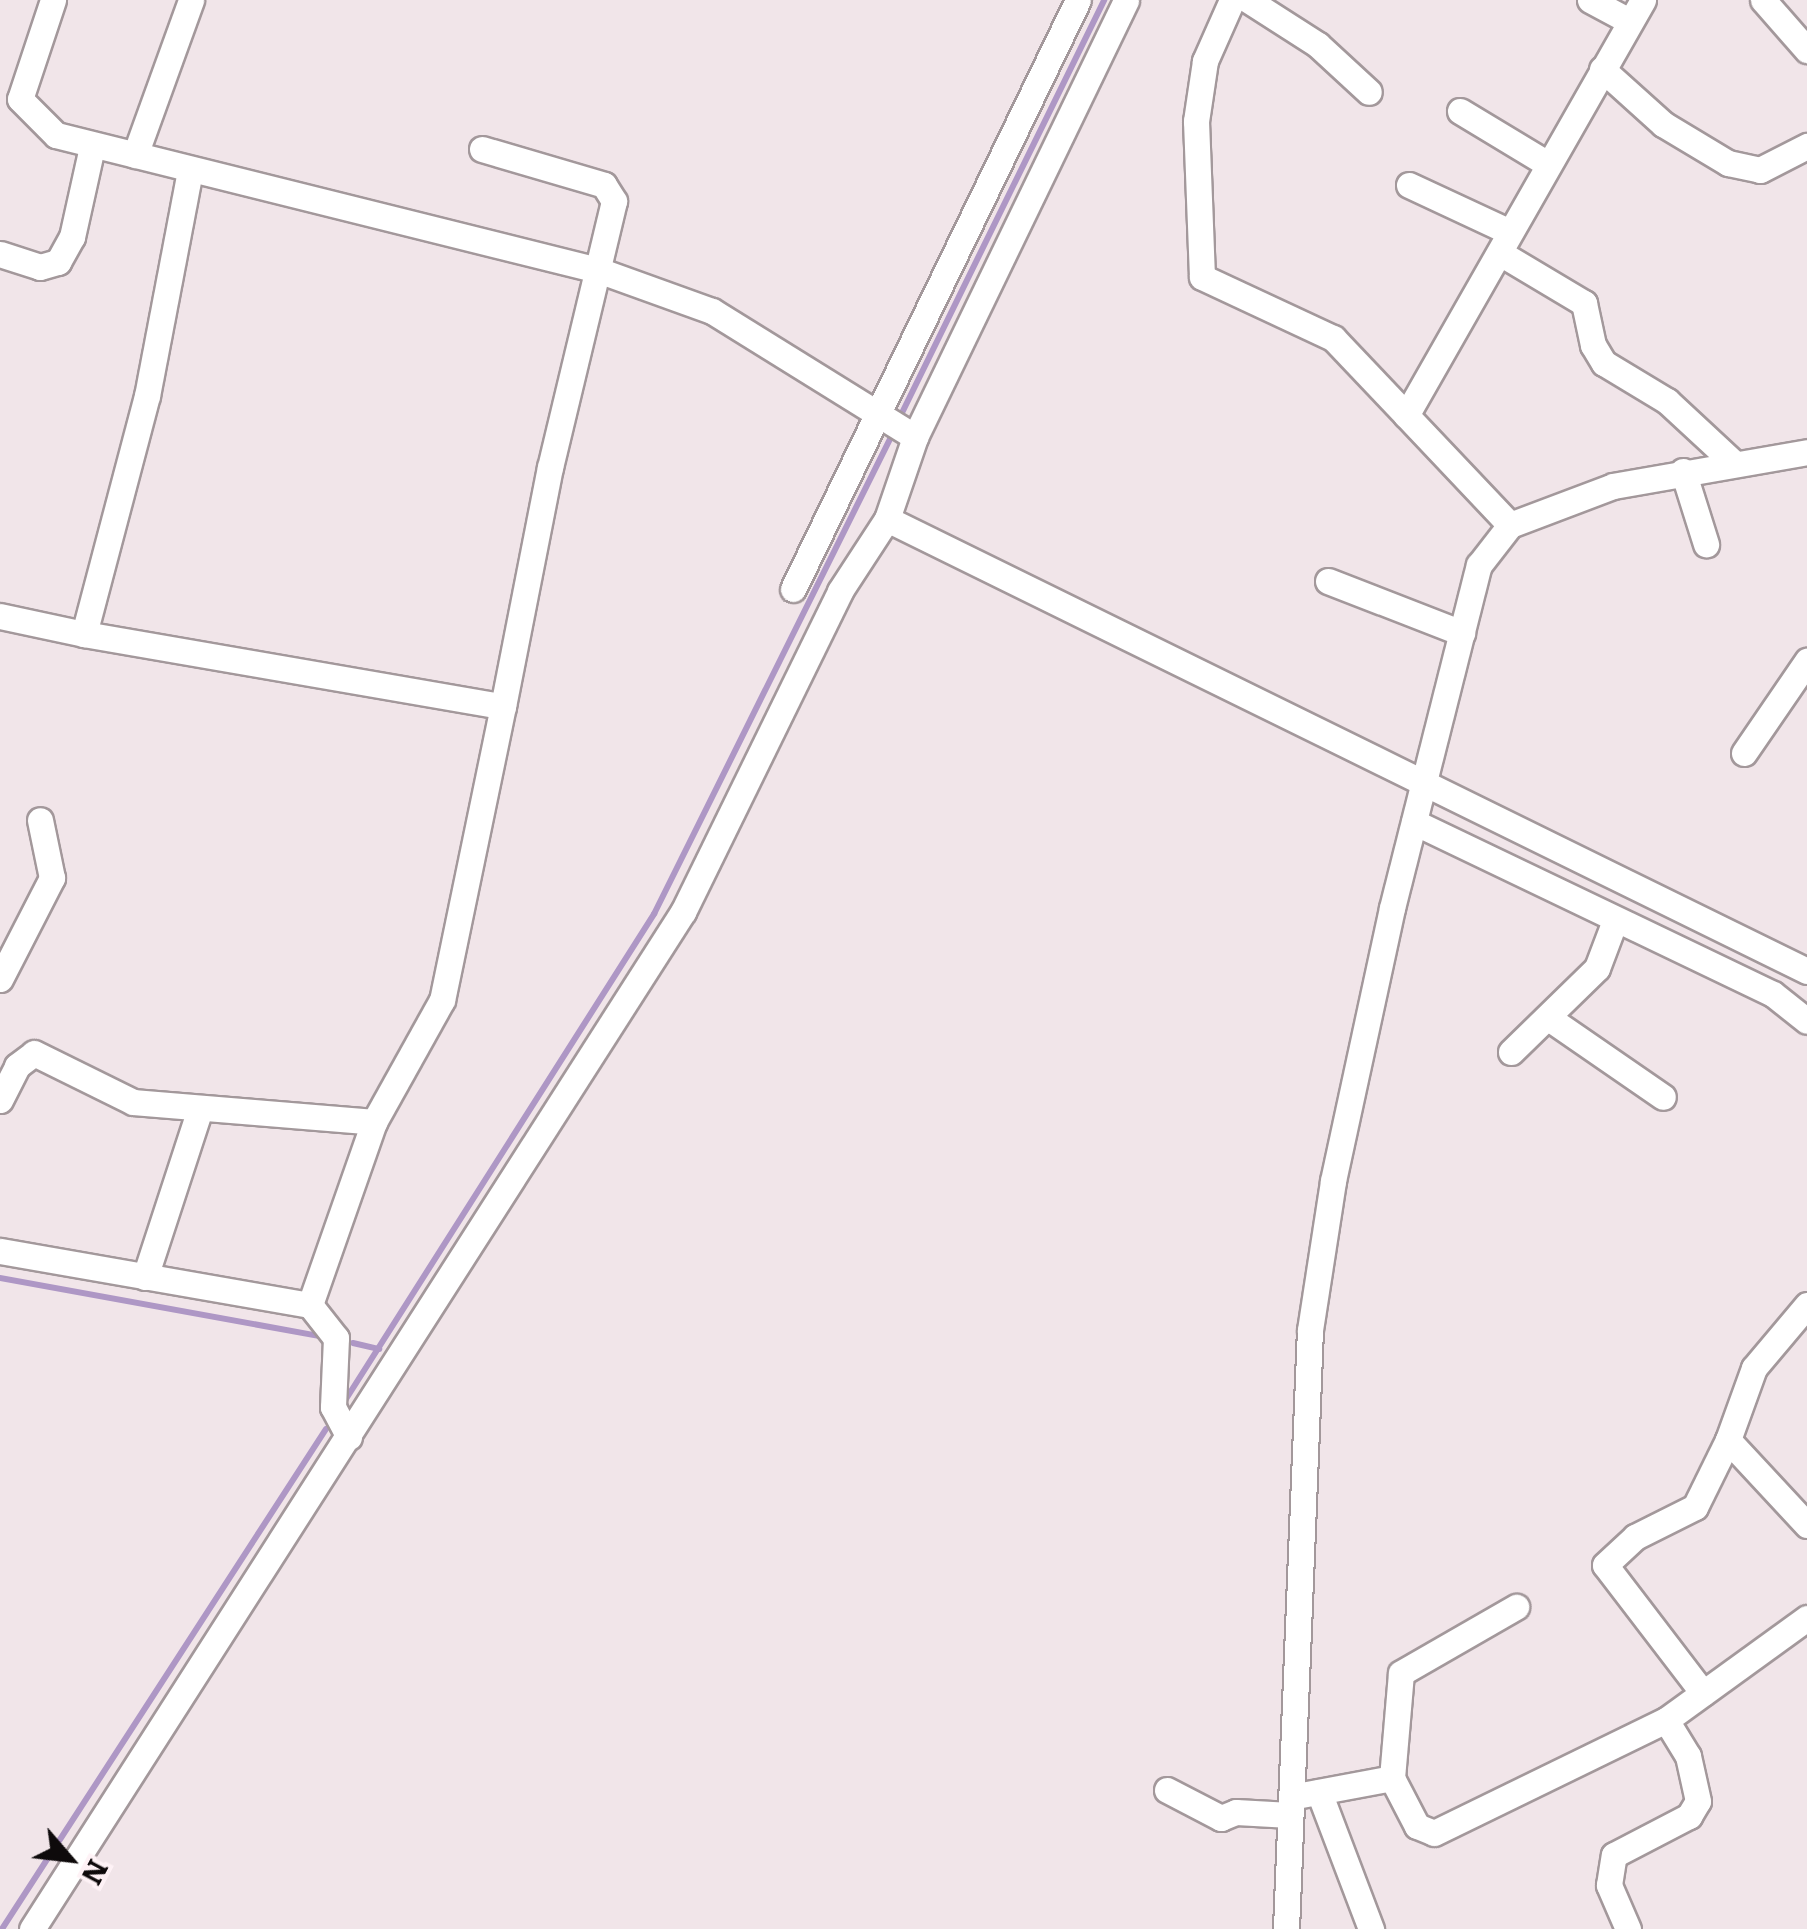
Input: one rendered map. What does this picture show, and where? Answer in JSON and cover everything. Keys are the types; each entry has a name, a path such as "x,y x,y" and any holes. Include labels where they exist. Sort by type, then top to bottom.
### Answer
{"street":[{"path":"53,0 20,99 56,135 598,270 712,311 914,437"},
{"path":"135,155 191,0"},
{"path":"793,589 1078,0"},
{"path":"32,1929 683,912 840,591 887,518 914,437 1126,0"},
{"path":"1232,0 1205,61 1196,122 1202,277 1333,338 1510,524"},
{"path":"1248,0 1318,44 1369,92"},
{"path":"1406,415 1636,10 1590,0"},
{"path":"1764,0 1807,50"},
{"path":"1602,69 1664,124 1728,163 1760,170 1807,146"},
{"path":"1460,110 1548,164"},
{"path":"0,254 40,266 58,262 72,237 92,147"},
{"path":"310,1306 374,1122 442,1000 614,201 610,190 482,149"},
{"path":"84,634 147,396 190,171"},
{"path":"1409,185 1505,243 1576,295 1604,363 1667,401 1734,462"},
{"path":"1286,1929 1302,1801 1310,1330 1333,1181 1418,804 1479,565 1510,524 1588,493 1734,462 1807,452"},
{"path":"1684,472 1706,544"},
{"path":"887,518 1418,804 1614,923 1773,994 1807,1021"},
{"path":"1328,582 1462,633"},
{"path":"0,616 503,706"},
{"path":"1744,754 1807,662"},
{"path":"1418,804 1807,971"},
{"path":"0,979 52,878 40,820"},
{"path":"1510,1052 1550,1018 1597,968 1614,923"},
{"path":"1550,1018 1663,1097"},
{"path":"1,1093 24,1057 34,1053 121,1099 200,1112 374,1122"},
{"path":"144,1277 200,1112"},
{"path":"0,1251 310,1306 336,1338 334,1407 349,1437"},
{"path":"1703,1693 1605,1565 1636,1537 1695,1507 1728,1440 1754,1368 1807,1305"},
{"path":"1728,1440 1807,1525"},
{"path":"1516,1607 1401,1673 1392,1778 1417,1826 1434,1833 1666,1720 1807,1618"},
{"path":"1628,1929 1609,1885 1614,1856 1689,1816 1698,1800 1688,1756 1666,1720"},
{"path":"1167,1790 1222,1818 1392,1778"},
{"path":"1302,1801 1371,1929"}],"waterway":[{"path":"898,421 1104,0"},
{"path":"346,1399 654,914 893,433"},
{"path":"0,1278 320,1336"},
{"path":"353,1343 379,1349"},
{"path":"2,1929 326,1429"}]}
